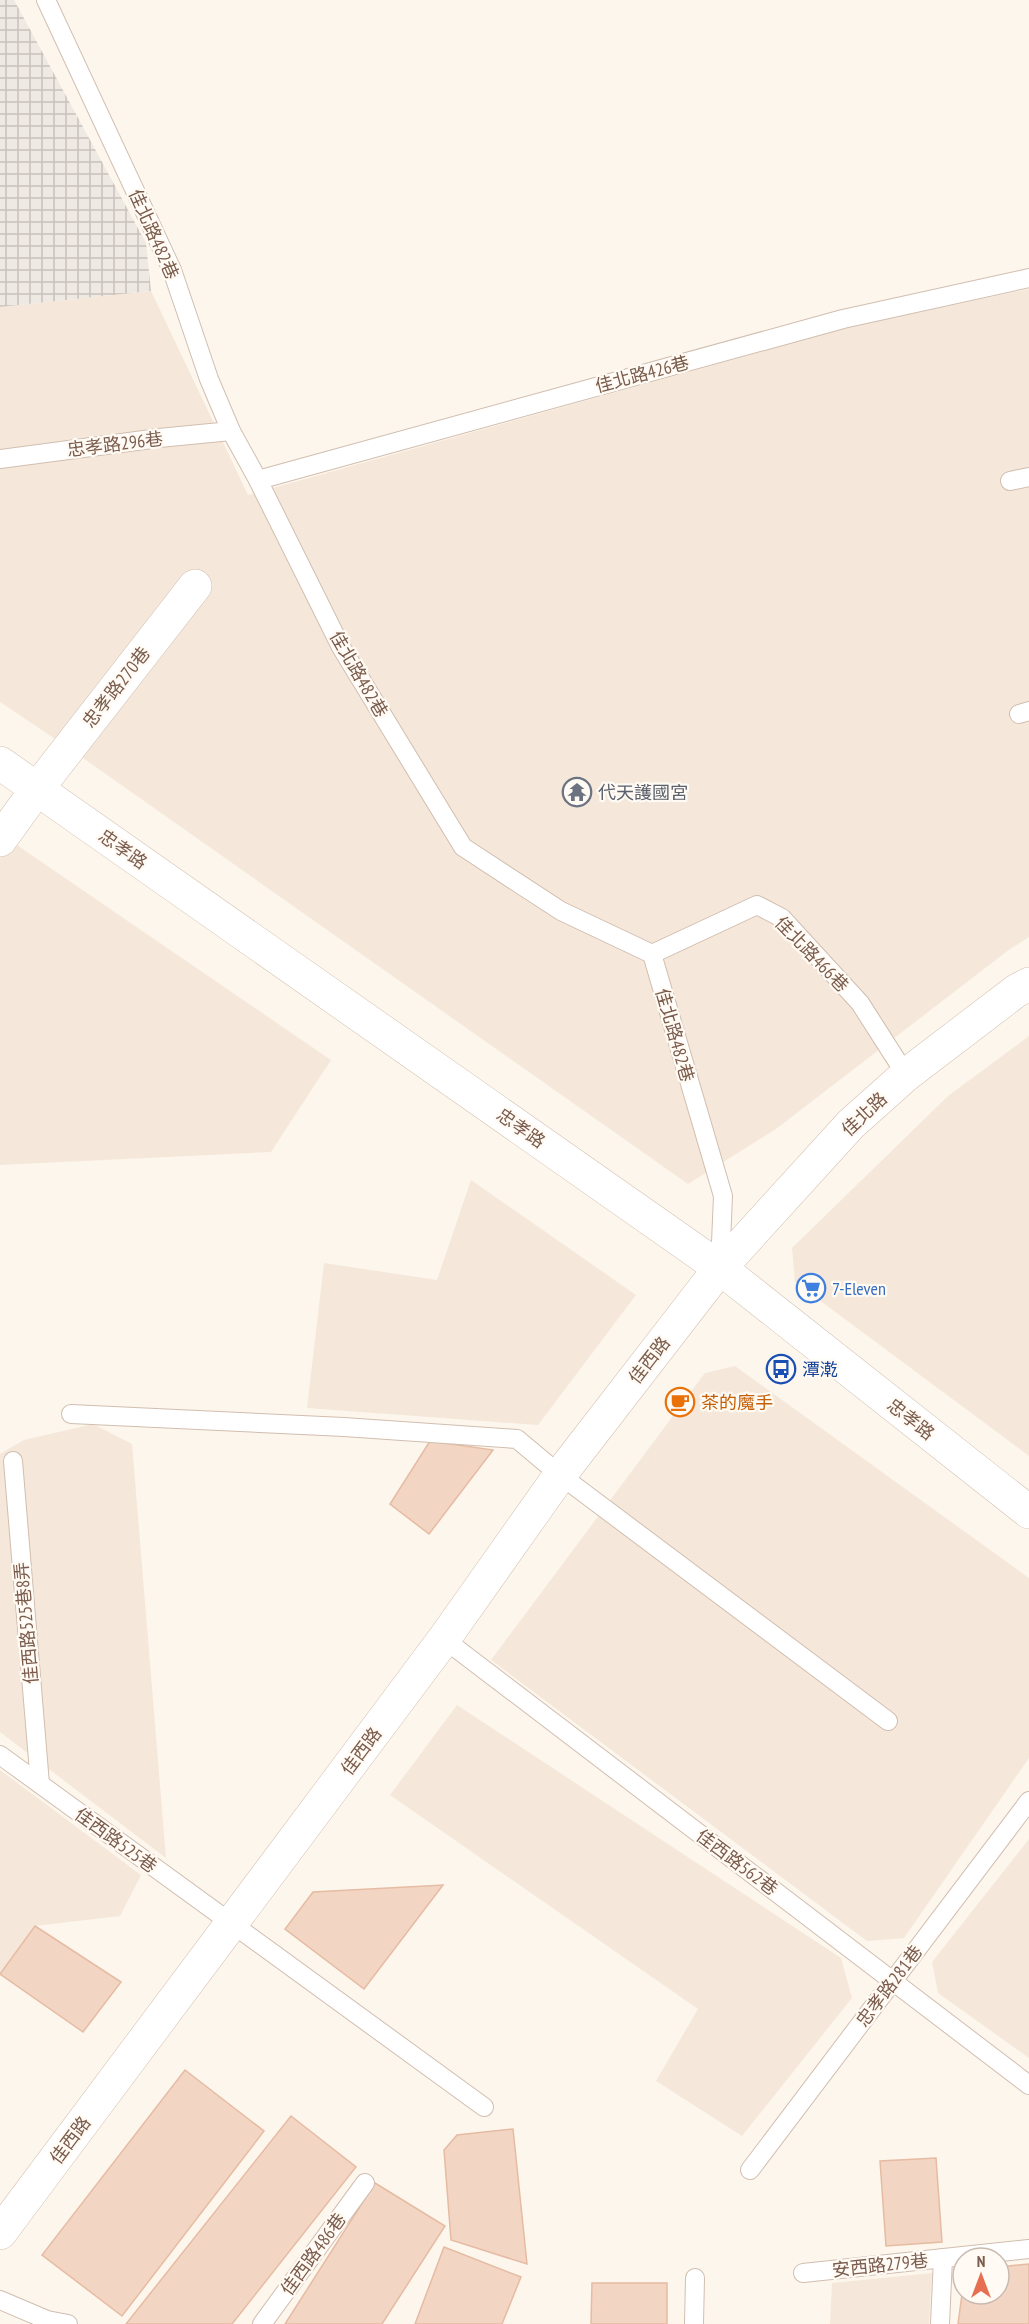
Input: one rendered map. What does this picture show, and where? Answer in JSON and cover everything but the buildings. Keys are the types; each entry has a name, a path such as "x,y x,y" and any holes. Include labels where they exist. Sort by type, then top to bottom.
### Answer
{"street":[{"name":"忠孝路270巷","path":"0,840 195,586"},
{"name":"忠孝路","path":"0,763 720,1268 1029,1512"},
{"name":"佳北路","path":"720,1268 851,1124 906,1075 1016,991 1029,984"},
{"name":"佳西路","path":"0,2233 232,1926 444,1639 560,1475 720,1268"}],"lane":[{"name":"佳北路482巷","path":"46,0 172,270 209,379 231,431 258,480 341,647 463,847 561,911 652,954 723,1196 720,1268"},
{"name":"佳北路426巷","path":"258,480 843,319 1029,278"},
{"name":"忠孝路296巷","path":"0,459 231,431"},
{"path":"1010,481 1029,477"},
{"name":"佳北路466巷","path":"652,954 757,905 782,918 860,1003 906,1075"},
{"path":"71,1414 345,1427 517,1439 560,1475 888,1721"},
{"name":"佳西路525巷8弄","path":"13,1461 40,1784"},
{"name":"佳西路562巷","path":"444,1639 1029,2085"},
{"name":"佳西路525巷","path":"0,1755 232,1926 484,2107"},
{"name":"忠孝路281巷","path":"750,2170 1029,1802"},
{"name":"佳西路486巷","path":"262,2324 365,2183"},
{"name":"安西路279巷","path":"803,2273 1029,2249"},
{"path":"940,2324 943,2258"},
{"path":"693,2324 695,2278"},
{"path":"0,2300 47,2320 68,2324"}],"shaded area":[{"path":"0,0 14,0 146,243 151,291 0,307"},
{"path":"1029,289 1029,937 1010,949 776,1129 688,1184 0,702 0,307 151,291 248,495 845,328"},
{"path":"11,841 331,1060 271,1152 0,1165 0,855"},
{"path":"1029,1036 1029,1456 795,1282 792,1248 948,1096"},
{"path":"471,1180 636,1295 538,1425 307,1408 324,1263 437,1280"},
{"path":"735,1366 1029,1578 1029,1758 904,1938 867,1941 491,1660 705,1373"},
{"path":"93,1424 132,1444 166,1858 0,1732 0,1454 24,1440"},
{"path":"457,1705 841,1958 852,1998 742,2136 656,2081 698,2009 390,1795"},
{"path":"0,1770 141,1875 120,1916 35,1926 0,1973"},
{"path":"1029,1839 1029,2058 938,1993 932,1962"},
{"path":"932,2273 929,2324 830,2324 832,2283"}],"place":[{"name":"代天護國宮","path":"577,792"},
{"name":"7-Eleven","path":"811,1288"},
{"name":"潭漧","path":"781,1369"},
{"name":"茶的魔手","path":"680,1402"}]}
